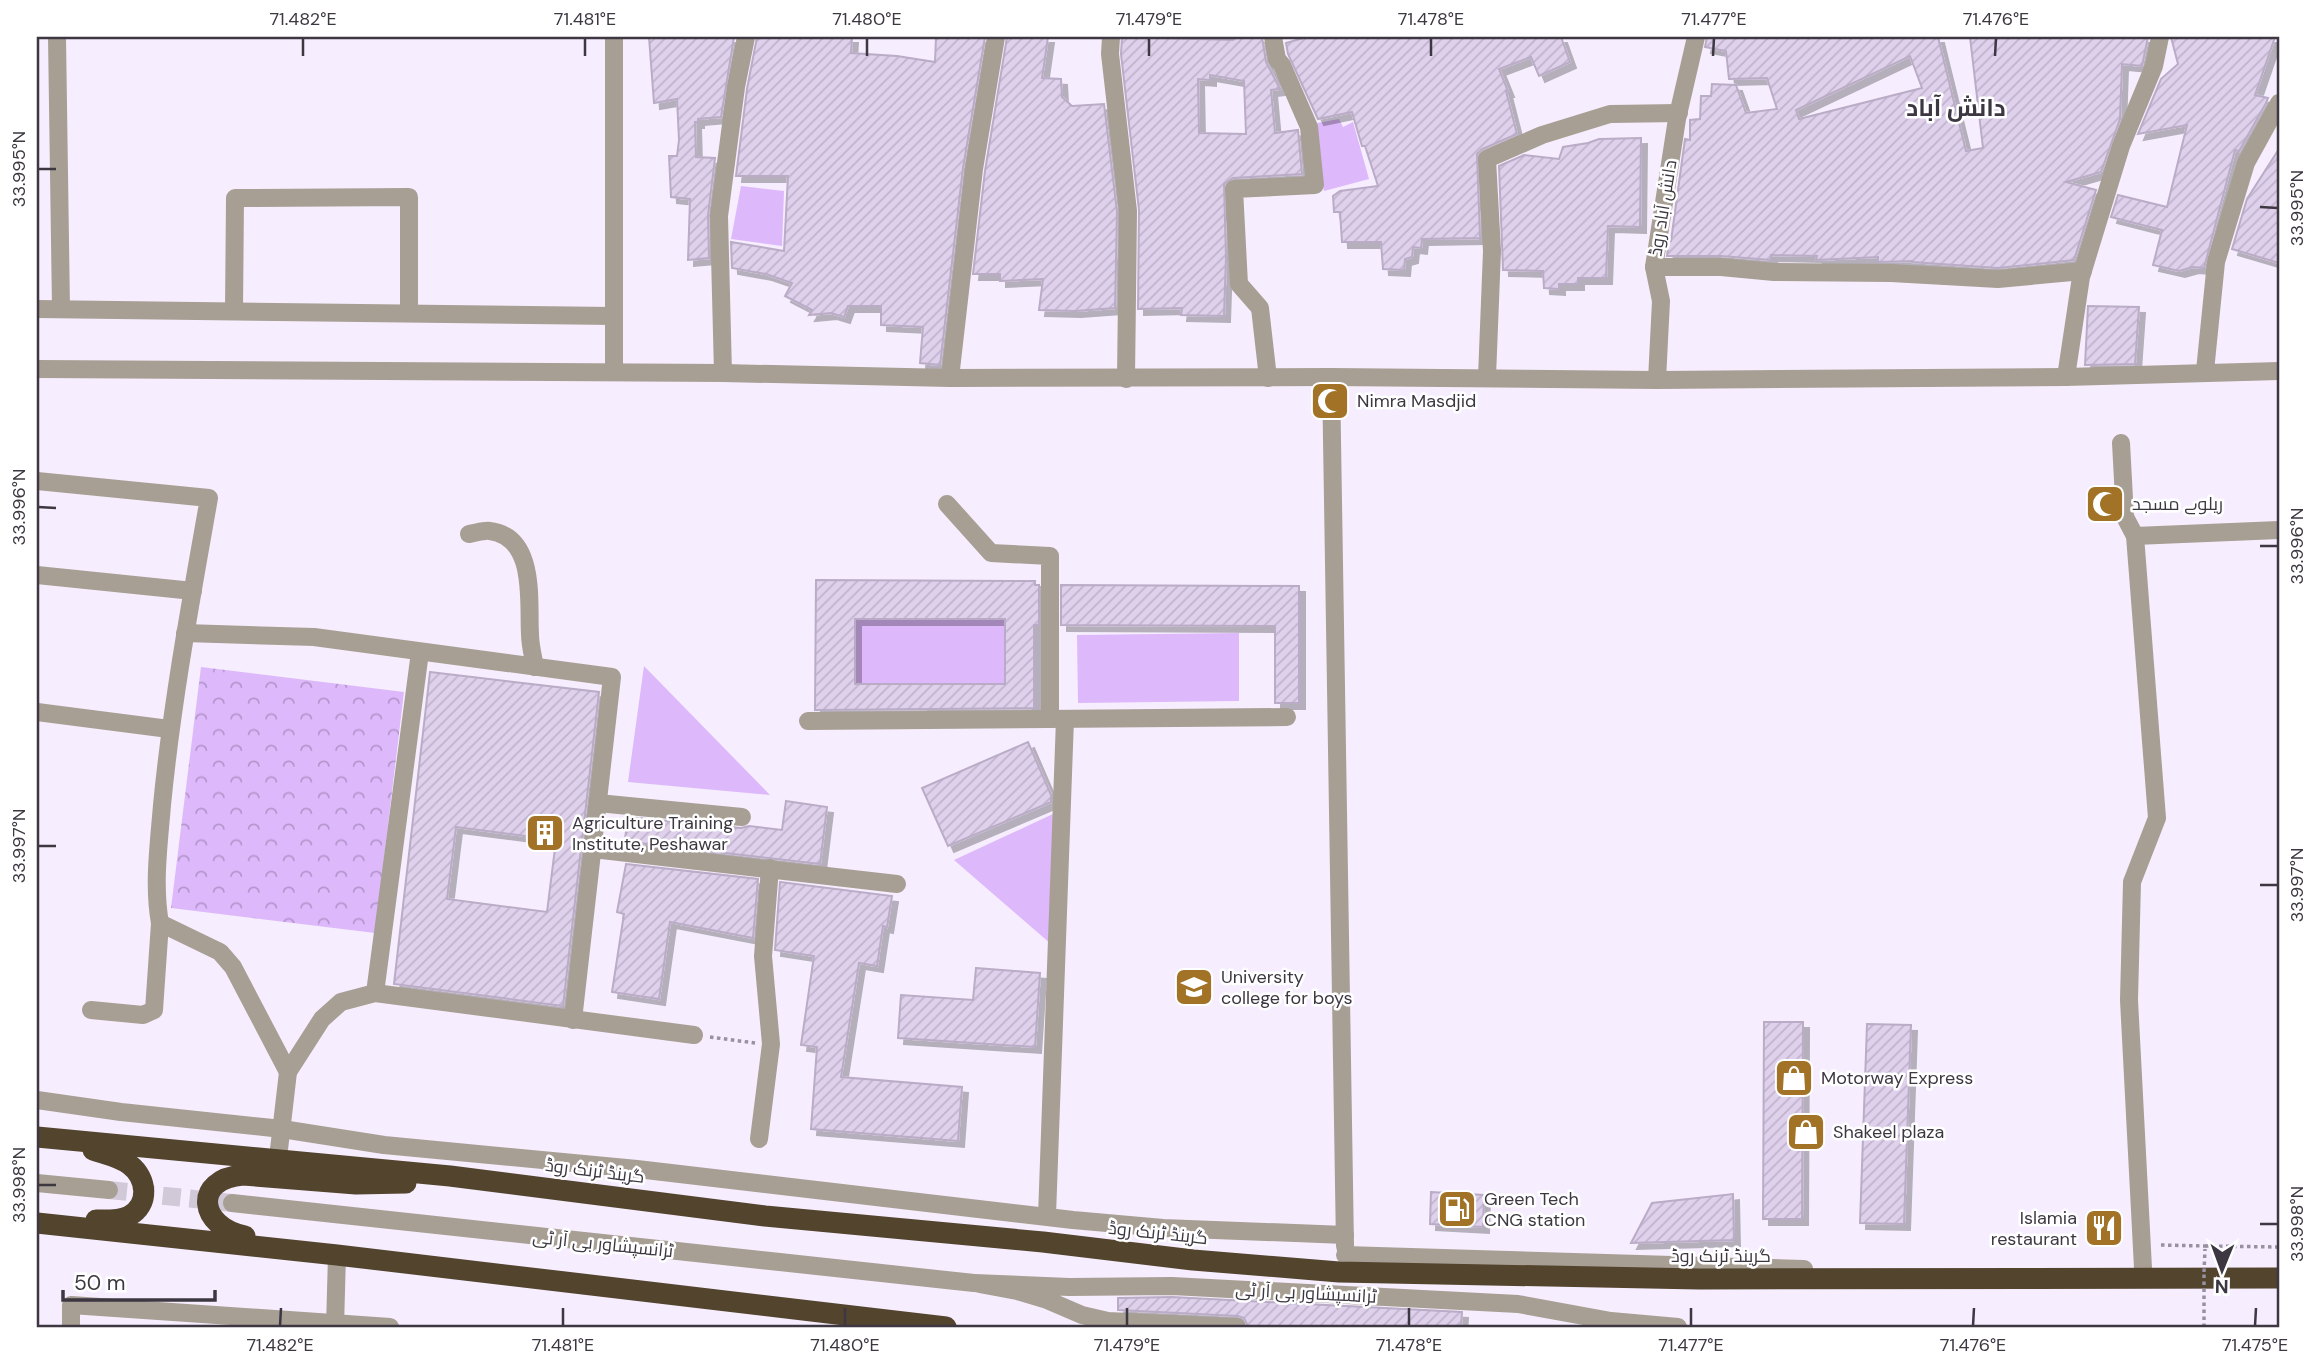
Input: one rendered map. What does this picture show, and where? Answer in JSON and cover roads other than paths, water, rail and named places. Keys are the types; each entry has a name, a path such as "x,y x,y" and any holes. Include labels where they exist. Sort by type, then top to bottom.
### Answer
{"highway":[{"name":"گرینڈ ٹرنک روڈ","path":"37,1138 278,1158 450,1176 765,1216 1043,1242 1193,1260 1339,1272 1346,1263 1699,1279 2279,1278"},
{"path":"37,1138 59,1140 123,1160 139,1174 144,1186 142,1204 128,1217 116,1220 37,1223"},
{"path":"333,1254 237,1235 221,1228 211,1218 209,1195 214,1186 227,1177 243,1175 356,1184 409,1184 450,1176"},
{"path":"37,1223 333,1254 946,1327"}],"street":[{"path":"58,37 61,309"},
{"path":"614,37 614,372"},
{"path":"723,373 719,216 736,87 746,37"},
{"path":"950,378 972,181 996,37"},
{"path":"1111,37 1110,54 1128,211 1126,379"},
{"path":"1268,378 1260,309 1239,284 1234,190 1315,185 1309,127 1277,59 1273,37"},
{"path":"1277,59 1281,38 1288,37"},
{"name":"دانش آباد روڈ","path":"1657,380 1661,301 1654,267 1679,113 1696,37"},
{"path":"2066,377 2083,271 2121,146 2154,66 2160,37"},
{"path":"2206,371 2216,262 2246,163 2279,103"},
{"path":"1487,377 1492,251 1487,159 1542,135 1610,114 1679,113"},
{"path":"233,311 235,198 409,197 409,313"},
{"path":"1654,267 1721,267 1774,272 1891,273 1998,279 2083,271"},
{"path":"37,309 614,316"},
{"path":"37,369 723,373 950,378 1487,377 1657,380 2066,377 2279,370"},
{"path":"1331,377 1346,1263 1817,1269 2279,1268"},
{"path":"2121,443 2124,517 2135,536 2157,818 2132,882 2129,1000 2143,1268"},
{"path":"37,481 209,498 169,729 158,855 157,910 160,923 155,1010 143,1015 91,1010"},
{"path":"947,504 991,553 1050,556 1058,719 1047,1216"},
{"path":"2135,536 2279,530"},
{"path":"469,534 489,531 500,534 520,552 528,578 530,636 535,667"},
{"path":"37,575 193,591"},
{"path":"185,632 314,637 612,677 573,1020"},
{"path":"375,993 420,652"},
{"path":"37,712 169,729"},
{"path":"808,721 1287,718"},
{"path":"598,803 742,817"},
{"path":"593,849 897,884"},
{"path":"759,1139 771,1044 763,956 770,868"},
{"path":"160,923 200,940 220,952 233,967 288,1072"},
{"path":"278,1158 288,1072 323,1019 341,1002 375,993 694,1035"},
{"path":"37,1100 282,1129 470,1155 637,1169 1163,1228 1345,1235"},
{"path":"37,1182 109,1190"},
{"name":"ٹرانسپشاور بی آر ٹی","path":"232,1203 974,1283 1069,1287 1172,1286 1518,1304 1611,1321 1679,1327"},
{"path":"333,1254 335,1325"},
{"name":"ٹرانسپشاور بی آر ٹی","path":"974,1283 1017,1291 1082,1315 1108,1321 1237,1327"},
{"path":"71,1327 71,1305 390,1327"}],"tunnel":[{"path":"109,1190 232,1203"}],"place":[{"name":"Nimra Masdjid","path":"1330,401"},
{"name":"ریلوے مسجد","path":"2105,504"},
{"name":"Agriculture Training Institute, Peshawar","path":"545,833"},
{"name":"University college for boys","path":"1194,987"},
{"name":"Motorway Express","path":"1794,1078"},
{"name":"Shakeel plaza","path":"1806,1132"},
{"name":"Green Tech CNG station","path":"1457,1209"},
{"name":"Islamia restaurant","path":"2104,1228"}],"district":[{"name":"دانش آباد","path":"1956,108"}]}
